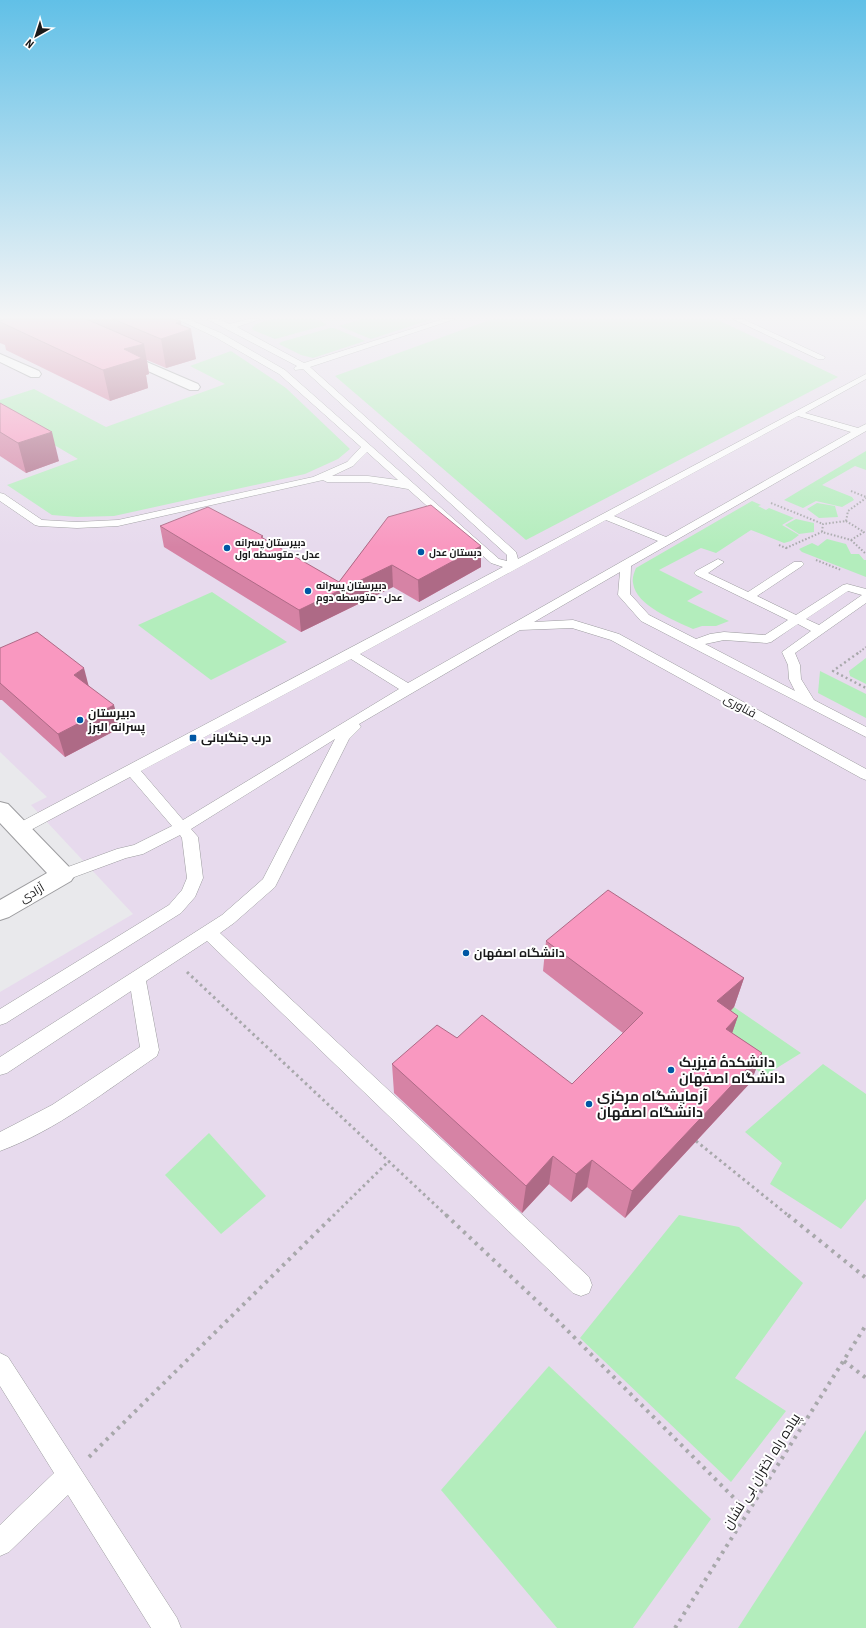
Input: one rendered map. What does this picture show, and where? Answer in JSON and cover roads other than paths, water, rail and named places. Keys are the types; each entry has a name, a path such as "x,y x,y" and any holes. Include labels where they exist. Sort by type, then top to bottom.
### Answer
{"street":[{"path":"0,809 63,875"},
{"name":"آزادی","path":"0,912 63,875"}],"lane":[{"path":"308,395 495,561 513,567"},
{"path":"336,395 512,554 513,567"},
{"path":"20,829 351,654 831,395"},
{"path":"797,413 862,429"},
{"path":"63,875 123,853 138,850 181,828 378,706 862,429"},
{"path":"316,479 350,464 366,445"},
{"path":"0,496 39,523 77,525 118,523 316,479 346,478 388,480 412,487"},
{"path":"605,516 667,541"},
{"path":"718,562 700,573 819,630"},
{"path":"626,564 624,595 645,618 866,733"},
{"path":"749,596 798,564"},
{"path":"695,644 714,637 724,636 767,639 847,587 866,593"},
{"path":"808,703 795,679 794,665 788,652 866,598"},
{"path":"823,603 843,614"},
{"name":"فناوری","path":"519,626 573,624 615,636 866,774"},
{"path":"351,654 409,688"},
{"path":"0,1067 228,919 269,883 343,737 378,706"},
{"path":"0,1018 175,909 189,894 195,878 190,837 132,770"},
{"path":"208,932 581,1285"},
{"path":"0,1142 18,1134 87,1094 150,1050 136,978"},
{"path":"0,1365 167,1628"},
{"path":"0,1543 70,1476"}],"place":[{"name":"دبیرستان پسرانه عدل - متوسطه اول","path":"227,548"},
{"name":"دبستان عدل","path":"421,552"},
{"name":"دبیرستان پسرانه عدل - متوسطه دوم","path":"308,591"},
{"name":"دبیرستان پسرانه البرز","path":"80,720"},
{"name":"درب جنگلبانی","path":"193,738"},
{"name":"دانشگاه اصفهان","path":"466,953"},
{"name":"دانشکدهٔ فیزیک دانشگاه اصفهان","path":"671,1070"},
{"name":"آزمایشگاه مرکزی دانشگاه اصفهان","path":"589,1104"}]}
